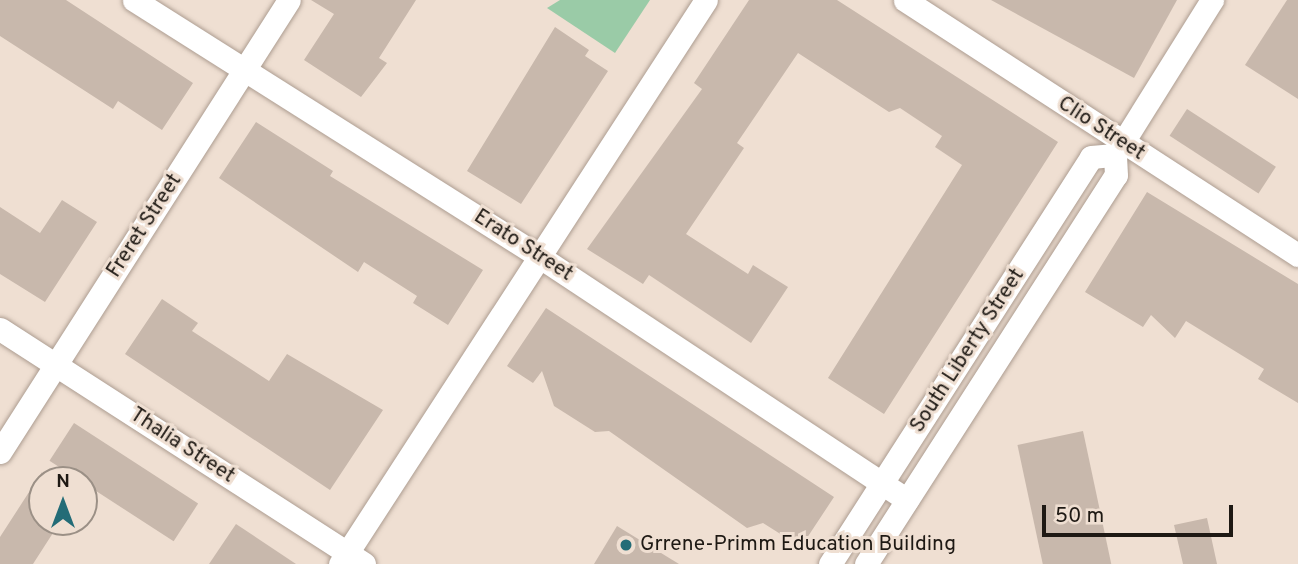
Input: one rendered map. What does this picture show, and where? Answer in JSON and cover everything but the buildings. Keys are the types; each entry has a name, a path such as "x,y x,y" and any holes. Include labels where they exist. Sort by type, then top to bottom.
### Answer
{"street":[{"name":"Erato Street","path":"134,0 540,257 907,500"},
{"name":"Freret Street","path":"0,452 289,0"},
{"path":"350,560 540,257 706,0"},
{"name":"Clio Street","path":"905,0 1118,149 1298,255"},
{"name":"South Liberty Street","path":"866,564 1116,175 1118,149 1212,0"},
{"name":"South Liberty Street","path":"830,564 880,482 1091,157 1118,149"},
{"name":"Thalia Street","path":"0,329 350,560"}],"green space":[{"path":"560,0 650,0 615,53 547,8"}],"place":[{"name":"Grrene-Primm Education Building","path":"626,545"}]}
